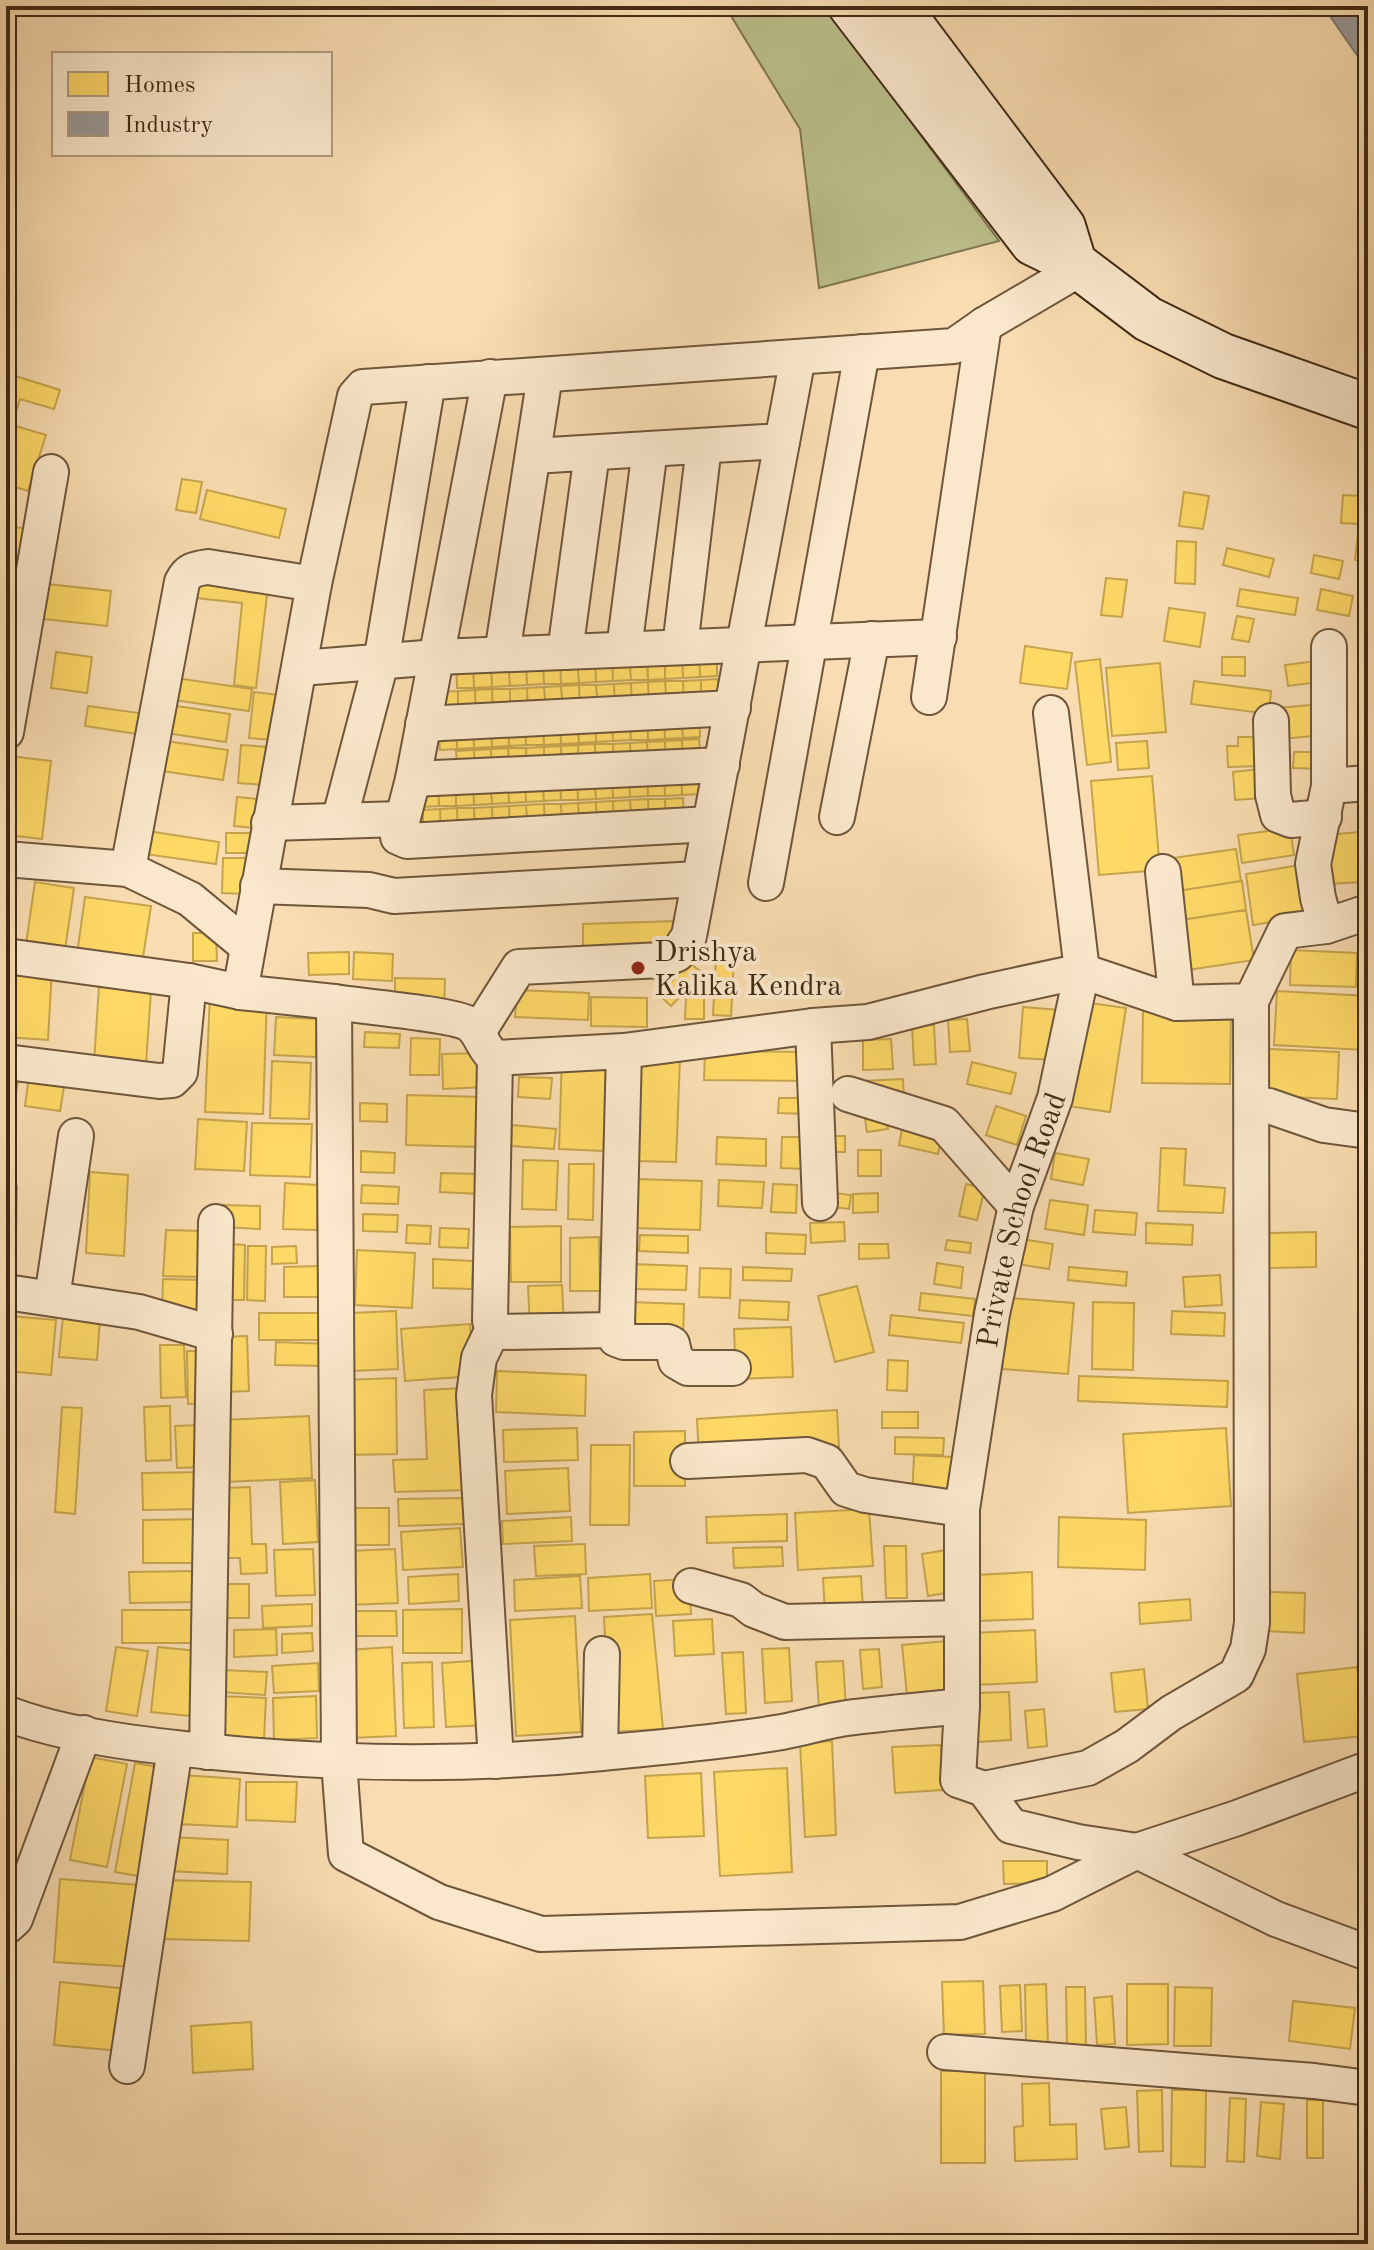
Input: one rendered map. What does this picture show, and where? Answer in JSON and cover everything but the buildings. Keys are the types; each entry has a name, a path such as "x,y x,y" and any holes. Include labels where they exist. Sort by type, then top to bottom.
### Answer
{"street":[{"path":"851,6 1033,243 1077,266 1148,319 1223,356 1368,407"},
{"path":"897,6 1063,227 1077,266"},
{"path":"240,992 314,584 355,396 363,387 954,346 1077,266"},
{"path":"929,697 984,325"},
{"path":"766,883 862,352"},
{"path":"496,1761 474,1395 479,1358 493,1329 490,1321 486,1045 519,967 662,960 677,954 689,936 798,357"},
{"path":"502,654 545,375"},
{"path":"490,377 413,779 398,837 407,841 710,824"},
{"path":"339,821 381,662 428,382"},
{"path":"533,456 782,441"},
{"path":"680,647 704,446"},
{"path":"624,649 650,449"},
{"path":"565,652 592,453"},
{"path":"6,732 51,472"},
{"path":"128,869 179,597 186,574 192,569 208,567 314,584"},
{"path":"301,668 437,657 939,637"},
{"path":"837,817 872,639"},
{"path":"1326,926 1313,864 1326,801 1329,647"},
{"path":"423,724 733,708"},
{"name":"Private School Road","path":"984,1789 958,1780 962,1706 962,1509 992,1314 1016,1206 1055,1098 1082,971 1051,713"},
{"path":"1271,721 1273,795 1278,815 1291,820 1368,783"},
{"path":"413,779 722,765"},
{"path":"269,823 401,819"},
{"path":"6,859 128,869 190,899 248,947"},
{"path":"1163,872 1177,1003"},
{"path":"258,886 369,890 394,896 698,879"},
{"path":"1368,912 1326,926 1285,931 1251,1001 1252,1623 1248,1649 1236,1675 1171,1713 1127,1746 1088,1768 984,1789 1011,1826 1078,1842 1137,1851 1276,1919 1368,1953"},
{"path":"6,956 189,981 240,992 459,1020 486,1045 624,1051 813,1026 868,1022 1082,971 1177,1003 1251,1001"},
{"path":"6,1062 172,1080 180,1072 189,981"},
{"path":"334,1002 339,1762 346,1854 439,1902 541,1934 960,1922 1052,1894 1137,1851 1368,1769"},
{"path":"813,1026 820,1203"},
{"path":"493,1329 501,1332 613,1330 617,1327 624,1051"},
{"path":"848,1094 944,1124 1016,1206"},
{"path":"1252,1104 1269,1106 1324,1125 1368,1131"},
{"path":"52,1298 76,1136"},
{"path":"127,2066 191,1750 215,1334 216,1222"},
{"path":"6,1292 139,1312 215,1334"},
{"path":"613,1330 616,1339 624,1342 672,1344 676,1361 688,1368 733,1368"},
{"path":"688,1461 807,1455 827,1462 846,1489 865,1495 962,1509"},
{"path":"691,1586 741,1600 754,1610 785,1622 962,1618"},
{"path":"600,1753 602,1654"},
{"path":"6,1713 84,1733 191,1750 339,1762 496,1761 600,1753 782,1732 846,1718 962,1706"},
{"path":"6,1927 15,1919 84,1733"},
{"path":"945,2052 1368,2088"}],"green space":[{"path":"725,6 825,6 999,241 819,288 800,129"}],"place":[{"name":"Drishya Kalika Kendra","path":"638,968"}]}
